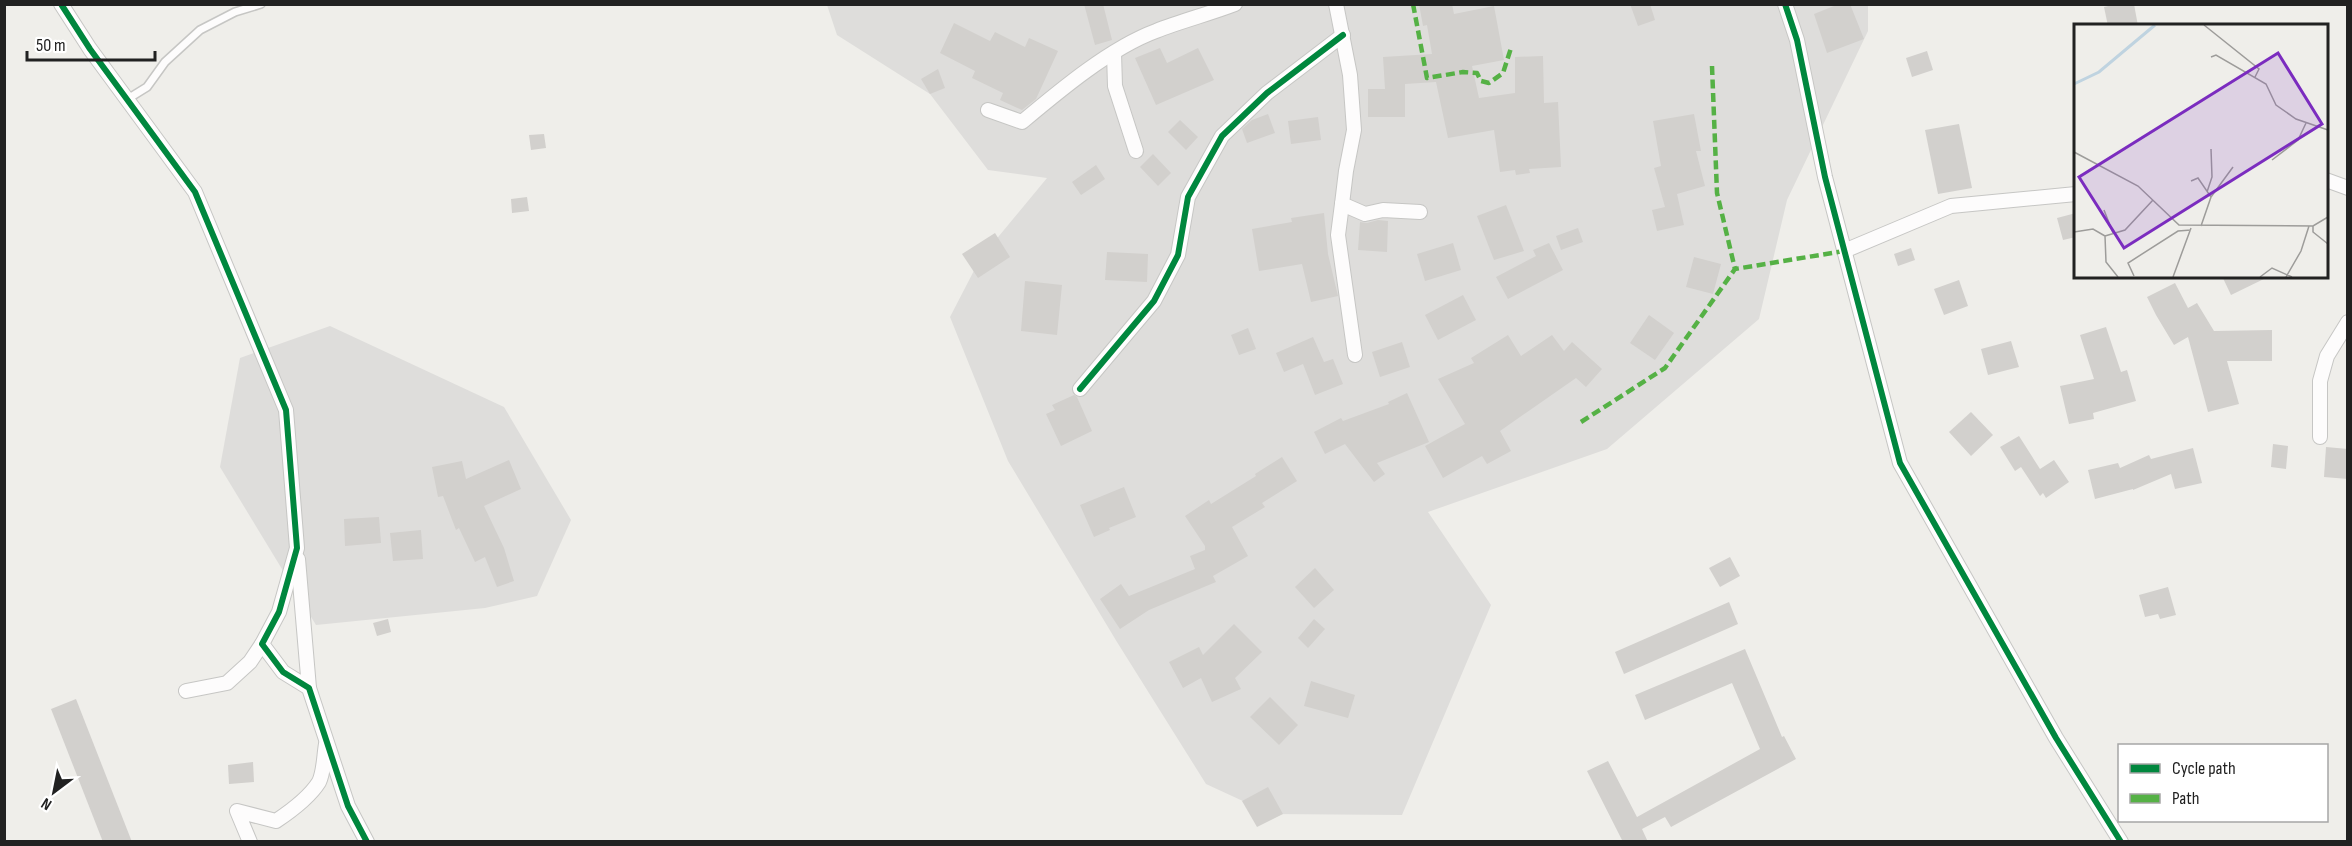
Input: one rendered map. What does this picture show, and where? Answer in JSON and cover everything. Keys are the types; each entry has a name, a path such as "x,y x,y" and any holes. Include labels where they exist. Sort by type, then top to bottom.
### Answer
{"street":[{"path":"61,4 90,50 195,192 286,410 309,688 348,806 367,842"},
{"path":"988,110 1022,123 1045,103 1114,53 1155,31 1235,4"},
{"path":"1336,4 1350,75 1354,130 1338,235 1355,355"},
{"path":"1785,4 1797,40 1825,177 1900,463 2056,738 2121,842"},
{"path":"1080,389 1154,301 1178,255 1188,197 1222,136 1267,93 1343,35"},
{"path":"1114,53 1115,86 1136,151"},
{"path":"2328,181 2348,188"},
{"path":"1844,251 1951,206 2074,194"},
{"path":"1342,204 1365,214 1383,210 1420,212"},
{"path":"2320,437 2320,381 2327,356 2348,322"},
{"path":"186,691 227,683 250,662 279,612 297,548"},
{"path":"262,644 283,672 309,688"},
{"path":"250,842 237,811 276,821 288,812 320,781 327,742"}],"lane":[{"path":"126,100 147,87 165,62 200,30 235,12 261,4"}],"shaded area":[{"path":"1868,4 1868,31 1787,200 1759,319 1607,449 1428,512 1491,605 1402,815 1271,814 1206,784 1008,461 950,317 980,259 1047,178 988,170 930,94 837,35 827,5"},
{"path":"330,326 504,407 571,520 537,596 485,608 316,625 220,467 240,358"}],"building":[{"path":"1084,4 1103,4 1112,40 1095,45"},
{"path":"1419,4 1452,4 1454,14 1494,6 1504,60 1472,66 1479,98 1515,93 1515,57 1543,56 1544,103 1558,102 1561,167 1529,169 1530,173 1516,175 1515,170 1500,172 1494,130 1448,138 1436,82 1405,84 1405,117 1368,117 1368,89 1385,89 1383,57 1432,54 1427,25 1423,26"},
{"path":"1630,4 1650,4 1655,20 1638,26"},
{"path":"1839,4 1850,4 1864,39 1827,53 1814,14"},
{"path":"2134,4 2138,24 2108,24 2104,7"},
{"path":"954,23 990,41 995,32 1025,47 1029,38 1058,51 1036,99 1022,110 1000,100 1003,93 972,78 975,71 940,53"},
{"path":"1160,48 1167,63 1198,48 1214,80 1156,105 1135,58"},
{"path":"1927,51 1933,70 1912,77 1906,58"},
{"path":"938,69 945,88 930,94 921,79"},
{"path":"1268,114 1275,133 1247,143 1242,129 1252,120"},
{"path":"1694,114 1701,151 1696,151 1705,186 1677,194 1684,225 1657,231 1652,210 1665,207 1654,168 1661,166 1653,121"},
{"path":"1318,117 1321,140 1291,144 1288,121"},
{"path":"1180,120 1198,137 1186,150 1168,132"},
{"path":"1959,124 1972,188 1938,194 1925,130"},
{"path":"544,134 546,148 531,150 529,135"},
{"path":"1153,154 1171,173 1158,186 1140,167"},
{"path":"1096,165 1105,179 1081,195 1072,182"},
{"path":"527,197 529,211 512,213 511,199"},
{"path":"1506,205 1524,251 1494,260 1477,216"},
{"path":"1324,213 1328,254 1338,296 1311,302 1302,264 1259,271 1252,229 1292,222 1291,218"},
{"path":"2074,214 2074,237 2063,240 2057,218"},
{"path":"1388,221 1387,252 1358,250 1360,222"},
{"path":"1578,228 1583,242 1561,250 1556,236"},
{"path":"995,233 1010,257 978,278 962,254"},
{"path":"1453,243 1461,270 1425,281 1417,254"},
{"path":"1549,243 1563,270 1508,299 1496,277 1536,256 1533,250"},
{"path":"1911,248 1915,260 1898,266 1894,254"},
{"path":"1107,252 1148,254 1147,282 1105,280"},
{"path":"1694,257 1721,264 1713,294 1686,287"},
{"path":"2223,278 2266,278 2231,295"},
{"path":"1959,280 1968,306 1944,315 1934,289"},
{"path":"1025,281 1062,285 1057,335 1021,331"},
{"path":"2175,283 2188,308 2197,303 2214,331 2272,330 2272,361 2227,361 2239,404 2208,412 2188,337 2174,345 2156,315 2147,297"},
{"path":"1463,295 1476,320 1438,340 1425,315"},
{"path":"1649,315 1674,333 1655,360 1630,343"},
{"path":"2106,327 2121,372 2127,370 2136,401 2093,413 2094,419 2069,424 2060,386 2094,379 2080,335"},
{"path":"1248,328 1256,349 1239,355 1231,335"},
{"path":"1508,335 1521,356 1552,335 1564,351 1572,342 1602,369 1586,387 1576,378 1500,431 1511,451 1487,464 1482,456 1443,478 1425,446 1465,424 1438,379 1474,363 1471,358"},
{"path":"1313,337 1324,362 1333,359 1343,384 1315,395 1303,364 1284,372 1276,353"},
{"path":"2011,341 2019,367 1988,375 1981,349"},
{"path":"1402,342 1410,367 1380,377 1372,352"},
{"path":"1407,393 1429,442 1377,463 1385,474 1374,482 1345,444 1325,454 1314,432 1341,418 1343,421 1389,404 1388,402"},
{"path":"1074,395 1092,431 1061,446 1046,414 1055,410 1052,405"},
{"path":"1971,412 1993,435 1971,456 1949,432"},
{"path":"2019,436 2040,469 2054,460 2069,482 2046,498 2043,493 2040,496 2021,467 2015,471 2000,447"},
{"path":"2273,444 2288,446 2286,469 2271,467"},
{"path":"2326,447 2348,449 2348,479 2324,477"},
{"path":"2193,448 2202,483 2175,489 2171,474 2133,490 2095,499 2088,470 2118,463 2120,468 2149,455 2151,459"},
{"path":"1282,457 1297,481 1262,503 1265,507 1232,527 1248,556 1213,576 1216,582 1149,610 1120,629 1100,599 1121,584 1129,596 1195,569 1190,556 1205,550 1205,546 1185,516 1209,500 1211,504"},
{"path":"509,460 521,489 484,506 504,548 514,581 497,587 485,557 475,562 459,528 456,530 443,496 438,497 432,467 462,461 466,479"},
{"path":"1124,487 1136,517 1094,537 1080,505"},
{"path":"379,517 381,543 345,546 344,519"},
{"path":"421,530 423,559 393,561 390,533"},
{"path":"1730,557 1740,576 1720,587 1709,568"},
{"path":"1315,568 1334,590 1314,608 1295,587"},
{"path":"2168,587 2176,615 2160,619 2158,614 2145,617 2139,595"},
{"path":"1729,602 1738,624 1624,674 1615,652"},
{"path":"388,619 391,632 377,636 373,623"},
{"path":"1314,619 1325,629 1308,648 1298,638"},
{"path":"1234,624 1262,652 1235,678 1241,689 1212,702 1201,678 1183,688 1169,662 1199,647 1203,655"},
{"path":"1745,649 1782,737 1784,736 1796,759 1671,827 1665,817 1642,829 1648,842 1623,842 1587,771 1608,761 1637,817 1760,749 1732,683 1645,720 1635,695"},
{"path":"1311,681 1355,695 1348,718 1304,706"},
{"path":"1270,697 1298,725 1279,745 1250,717"},
{"path":"76,699 132,842 103,842 51,709"},
{"path":"253,762 254,782 229,784 228,765"},
{"path":"1268,787 1283,814 1257,827 1242,801"}],"marked path":[{"path":"1413,4 1427,78 1463,72 1477,73 1481,81 1489,83 1503,73 1511,48"},
{"path":"1712,66 1717,193 1735,269"},
{"path":"1581,422 1665,368 1735,269 1844,251"}],"cycle path":[{"path":"61,4 90,49 195,192 286,410 297,548 279,612 262,644 283,672 309,688 348,806 367,842"},
{"path":"1785,4 1797,40 1825,177 1900,463 2056,738 2121,842"},
{"path":"1080,389 1154,301 1178,255 1188,197 1222,136 1267,93 1343,35"}]}
